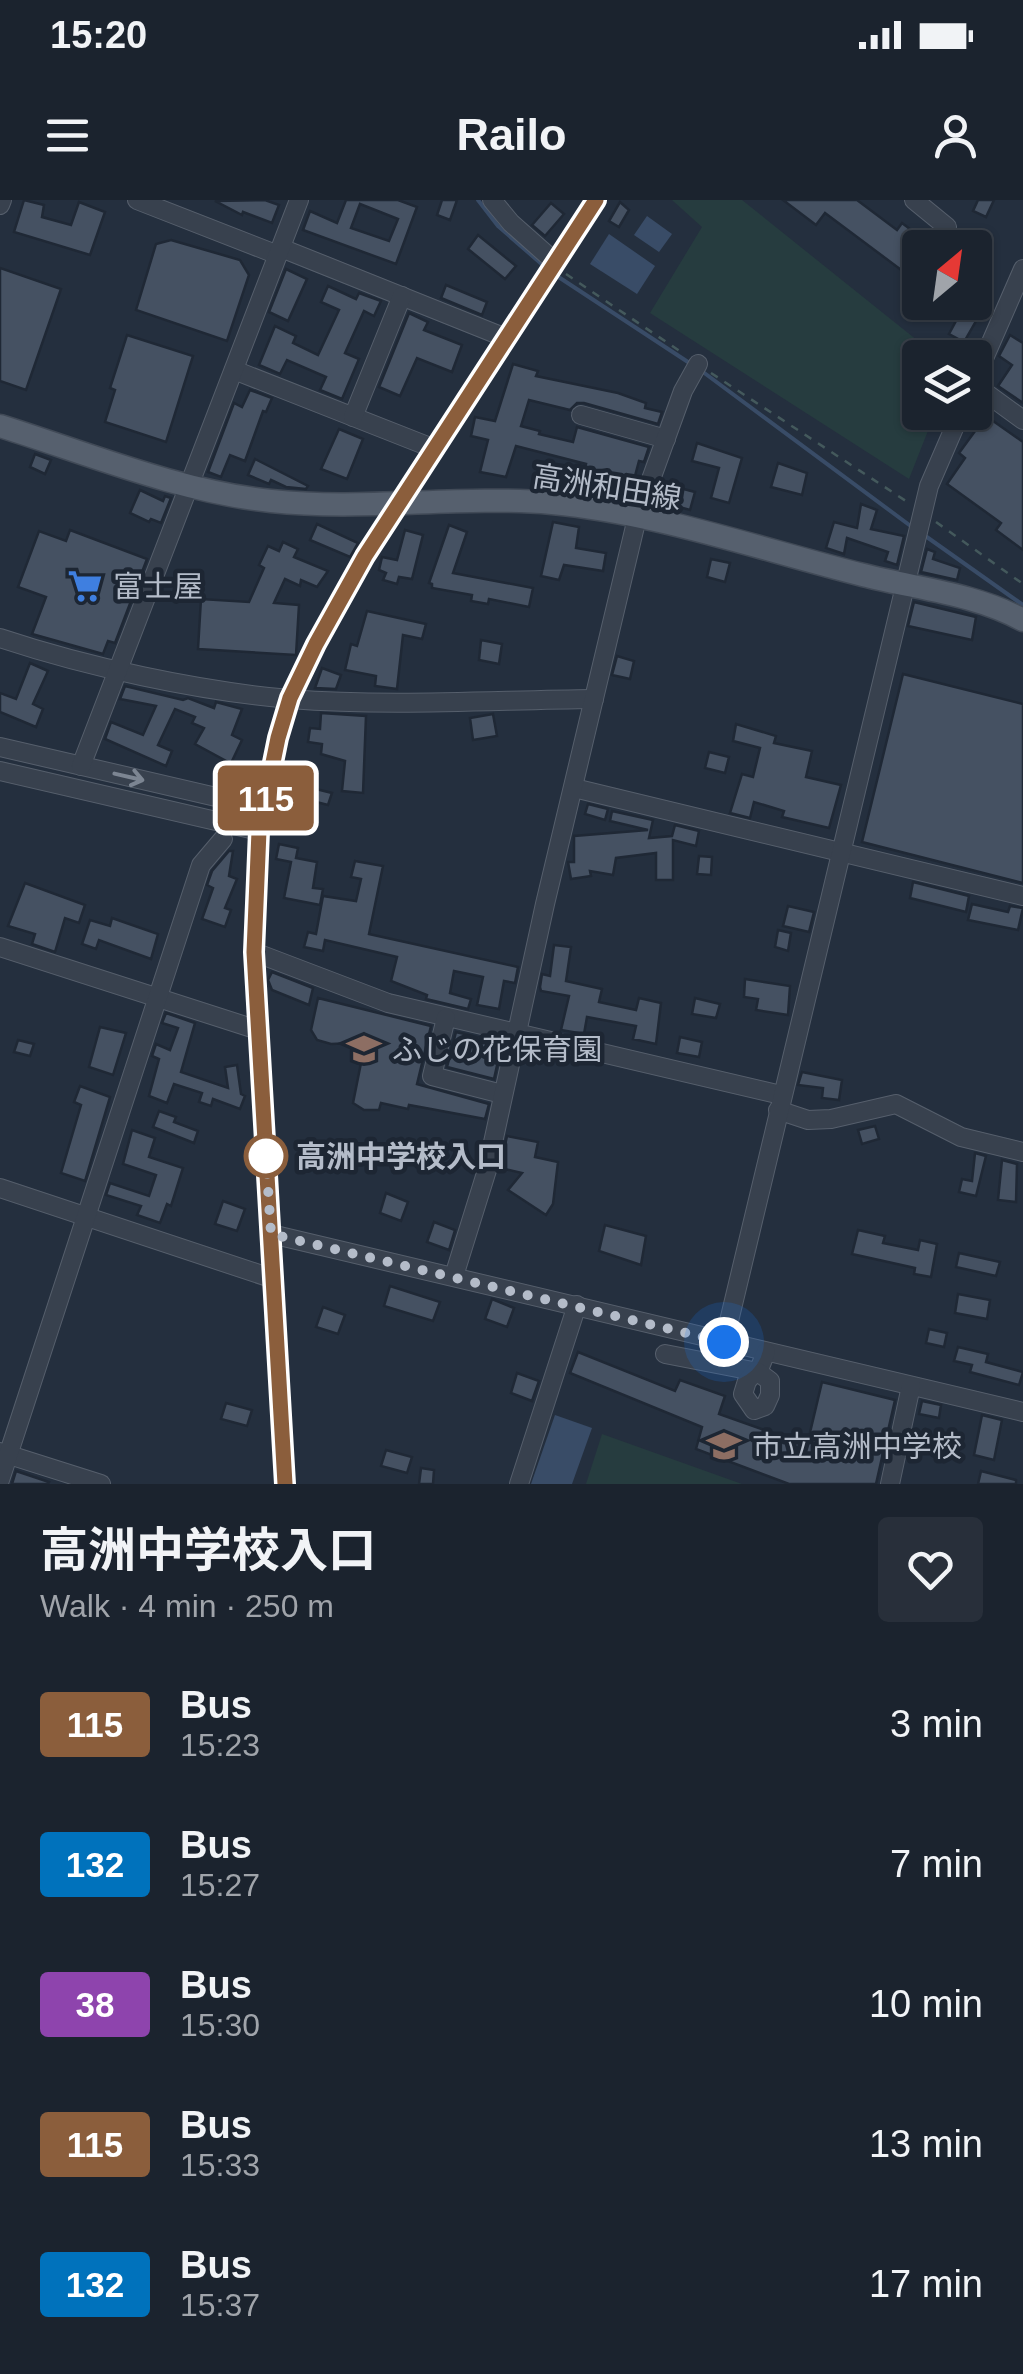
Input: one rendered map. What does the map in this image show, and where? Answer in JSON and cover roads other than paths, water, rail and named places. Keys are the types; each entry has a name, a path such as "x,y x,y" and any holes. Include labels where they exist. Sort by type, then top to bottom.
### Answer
{"main road":[{"name":"高洲和田線","path":"0,426 190,485 269,502 550,503 638,518 904,585 972,597 1023,620"}],"street":[{"path":"137,200 506,338"},
{"path":"82,766 300,200"},
{"path":"492,200 558,266"},
{"path":"285,1484 254,952 259,831 290,698 356,570 506,338 558,266 596,200"},
{"path":"914,200 947,227"},
{"path":"992,342 1023,269"},
{"path":"352,417 402,296"},
{"path":"454,1276 487,1170 638,518 683,391 698,364"},
{"path":"234,370 434,449"},
{"path":"992,395 1023,420"},
{"path":"581,415 666,439"},
{"path":"724,1342 928,486 953,430"},
{"path":"0,638 120,669 290,698 399,702 594,698"},
{"path":"0,747 264,808"},
{"path":"0,771 259,831"},
{"path":"574,788 1023,896"},
{"path":"0,1480 4,1453 201,865 223,839"},
{"path":"0,947 258,1030"},
{"path":"254,952 388,1003 779,1103 808,1120 896,1104 962,1137 1023,1152"},
{"path":"446,1018 432,1076 502,1094"},
{"path":"0,1188 274,1279"},
{"path":"271,1234 1023,1412"},
{"path":"519,1484 577,1306"},
{"path":"665,1354 757,1372 766,1352"},
{"path":"890,1484 911,1386"},
{"path":"4,1453 102,1484"}],"water":[{"path":"647,216 672,234 659,252 634,235"},
{"path":"609,234 655,266 637,294 590,264"},
{"path":"555,1415 592,1428 572,1484 531,1484"}],"waterway":[{"path":"478,200 498,226 545,267"},
{"path":"557,276 691,364"},
{"path":"703,372 912,527"},
{"path":"924,535 1023,605"}],"place":[{"name":"富士屋","path":"85,586"},
{"name":"ふじの花保育園","path":"364,1049"},
{"name":"高洲中学校入口","path":"266,1156"},
{"name":"市立高洲中学校","path":"724,1446"}]}
